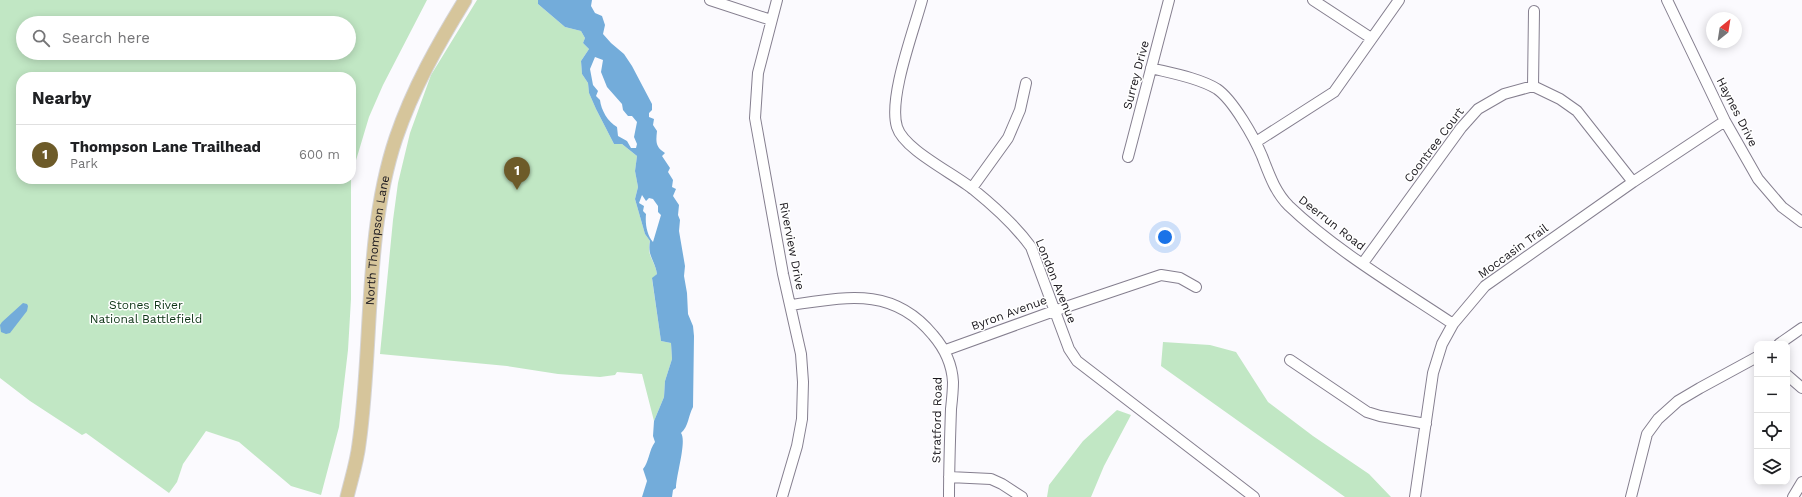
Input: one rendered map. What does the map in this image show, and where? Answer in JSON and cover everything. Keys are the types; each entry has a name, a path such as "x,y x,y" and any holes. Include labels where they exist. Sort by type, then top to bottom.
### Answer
{"main road":[{"name":"North Thompson Lane","path":"347,497 359,445 376,240 381,201 388,168 396,138 430,59 465,0"}],"street":[{"path":"710,0 771,20"},
{"name":"Riverview Drive","path":"777,0 758,72 755,118 783,274 801,354 803,382 802,419 797,446 782,497"},
{"name":"London Avenue","path":"922,0 898,83 896,110 897,127 905,139 920,153 972,188 1004,215 1021,233 1031,247 1069,349 1077,361 1254,497"},
{"name":"Surrey Drive","path":"1128,157 1169,0"},
{"path":"1313,0 1371,38"},
{"path":"1256,142 1334,92 1399,0"},
{"name":"Haynes Drive","path":"1667,0 1725,121 1758,179 1782,207 1802,222"},
{"path":"1534,11 1533,86 1560,99 1577,111 1633,182"},
{"name":"Deerrun Road","path":"1151,68 1204,83 1216,88 1226,96 1256,142 1278,194 1311,226 1453,324"},
{"path":"972,188 1008,138 1020,110 1026,83"},
{"name":"Coontree Court","path":"1363,263 1461,128 1478,109 1504,94 1533,86"},
{"name":"Moccasin Trail","path":"1415,497 1432,373 1442,344 1453,324 1485,286 1633,182 1725,121"},
{"name":"Byron Avenue","path":"946,350 1054,311 1161,275 1180,278 1196,287"},
{"name":"Stratford Road","path":"791,305 840,298 861,297 882,300 900,308 924,323 946,350 953,381 949,497"},
{"path":"1783,341 1802,328"},
{"path":"1631,497 1647,434 1658,419 1678,402 1700,388 1754,359"},
{"path":"1290,360 1367,412 1380,416 1426,424"},
{"path":"1789,377 1802,388"},
{"path":"949,477 991,479 1022,497"},
{"path":"1793,497 1802,482"}],"green space":[{"name":"Stones River National Battlefield","path":"0,0 427,0 383,85 369,117 356,160 356,72 16,72 16,184 351,184 351,299 348,350 339,427 321,495 291,486 239,442 206,431 183,464 177,482 169,493 86,433 82,435 30,401 0,378"},
{"path":"477,0 538,0 538,4 565,27 581,31 585,38 583,43 589,49 581,61 582,74 588,83 589,93 596,109 614,144 622,144 637,156 635,171 638,187 635,199 645,234 650,241 649,251 657,274 652,279 661,341 671,343 672,359 665,381 664,397 654,421 642,374 617,372 615,375 600,377 558,374 507,366 380,354 398,183 410,133 431,75"},
{"path":"1163,342 1210,345 1236,352 1268,402 1313,436 1369,474 1391,497 1345,497 1161,366"},
{"path":"1117,410 1131,415 1104,466 1091,497 1047,497 1049,485 1083,441"}],"water":[{"path":"538,0 592,0 591,6 595,13 602,16 605,25 603,34 624,54 652,104 652,110 649,113 649,117 654,119 653,125 657,131 657,144 665,153 662,156 670,168 668,172 673,180 672,187 676,189 673,196 679,205 679,231 685,266 684,276 687,293 688,314 693,326 694,336 693,407 686,427 681,433 683,437 682,451 676,488 673,490 672,497 642,497 647,481 643,469 647,463 651,449 655,442 653,436 654,421 664,397 665,381 672,359 671,343 661,341 652,278 657,274 650,254 650,241 645,234 635,199 638,187 635,171 637,156 622,144 614,144 596,109 589,93 588,83 582,74 581,61 589,49 583,43 585,38 581,31 565,27 538,4","holes":["595,57 603,60 601,72 607,87 622,104 623,110 628,116 632,116 637,122 634,137 637,144 636,148 631,148 627,141 618,136 617,127 606,115 600,100 596,96 598,91 593,85 590,69","642,195 646,201 649,198 653,199 658,206 658,212 661,215 653,242 647,229 646,214 643,211 644,206 639,203"]},
{"path":"23,303 27,304 28,306 27,311 10,333 6,334 1,332 0,325 2,322"}],"place":[{"name":"Thompson Lane Trailhead","path":"517,190"}]}
